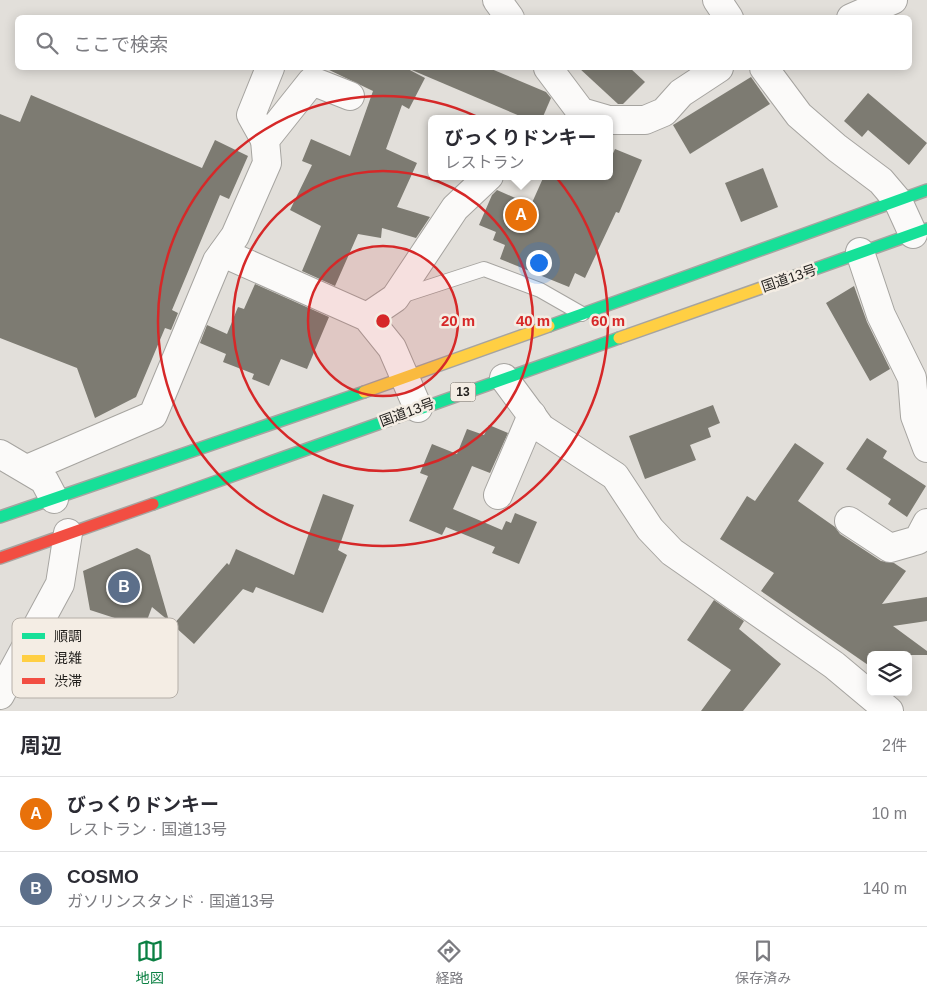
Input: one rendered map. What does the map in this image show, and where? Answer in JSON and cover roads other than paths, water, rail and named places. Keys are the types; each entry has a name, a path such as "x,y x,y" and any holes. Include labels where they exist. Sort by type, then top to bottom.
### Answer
{"highway":[{"name":"13","path":"0,517 405,378 927,190"},
{"name":"国道13号","path":"0,558 920,231"}],"street":[{"path":"717,0 727,15"},
{"path":"858,15 890,1"},
{"path":"27,470 153,415 217,261 235,236 267,164 265,140 251,115 269,70"},
{"path":"550,70 585,115"},
{"path":"613,120 645,120 664,112 681,93 717,70"},
{"path":"765,70 799,115 881,181 920,231"},
{"path":"265,140 312,82 350,96"},
{"path":"368,317 395,298 455,208 485,180"},
{"path":"860,252 881,315 912,378 915,416 927,448"},
{"path":"223,253 368,317 392,348 418,408"},
{"path":"504,378 541,428 615,476 650,529 672,552 834,665 890,711"},
{"path":"498,495 532,415"},
{"path":"0,454 44,480 54,499"},
{"path":"848,521 890,548 918,540 927,523"},
{"path":"42,618 60,584 68,534"},
{"path":"0,695 12,673"}],"lane":[{"path":"395,298 484,268 540,290 582,314"}],"place":[{"name":"びっくりドンキー","path":"521,215"},
{"name":"COSMO","path":"124,587"}]}
